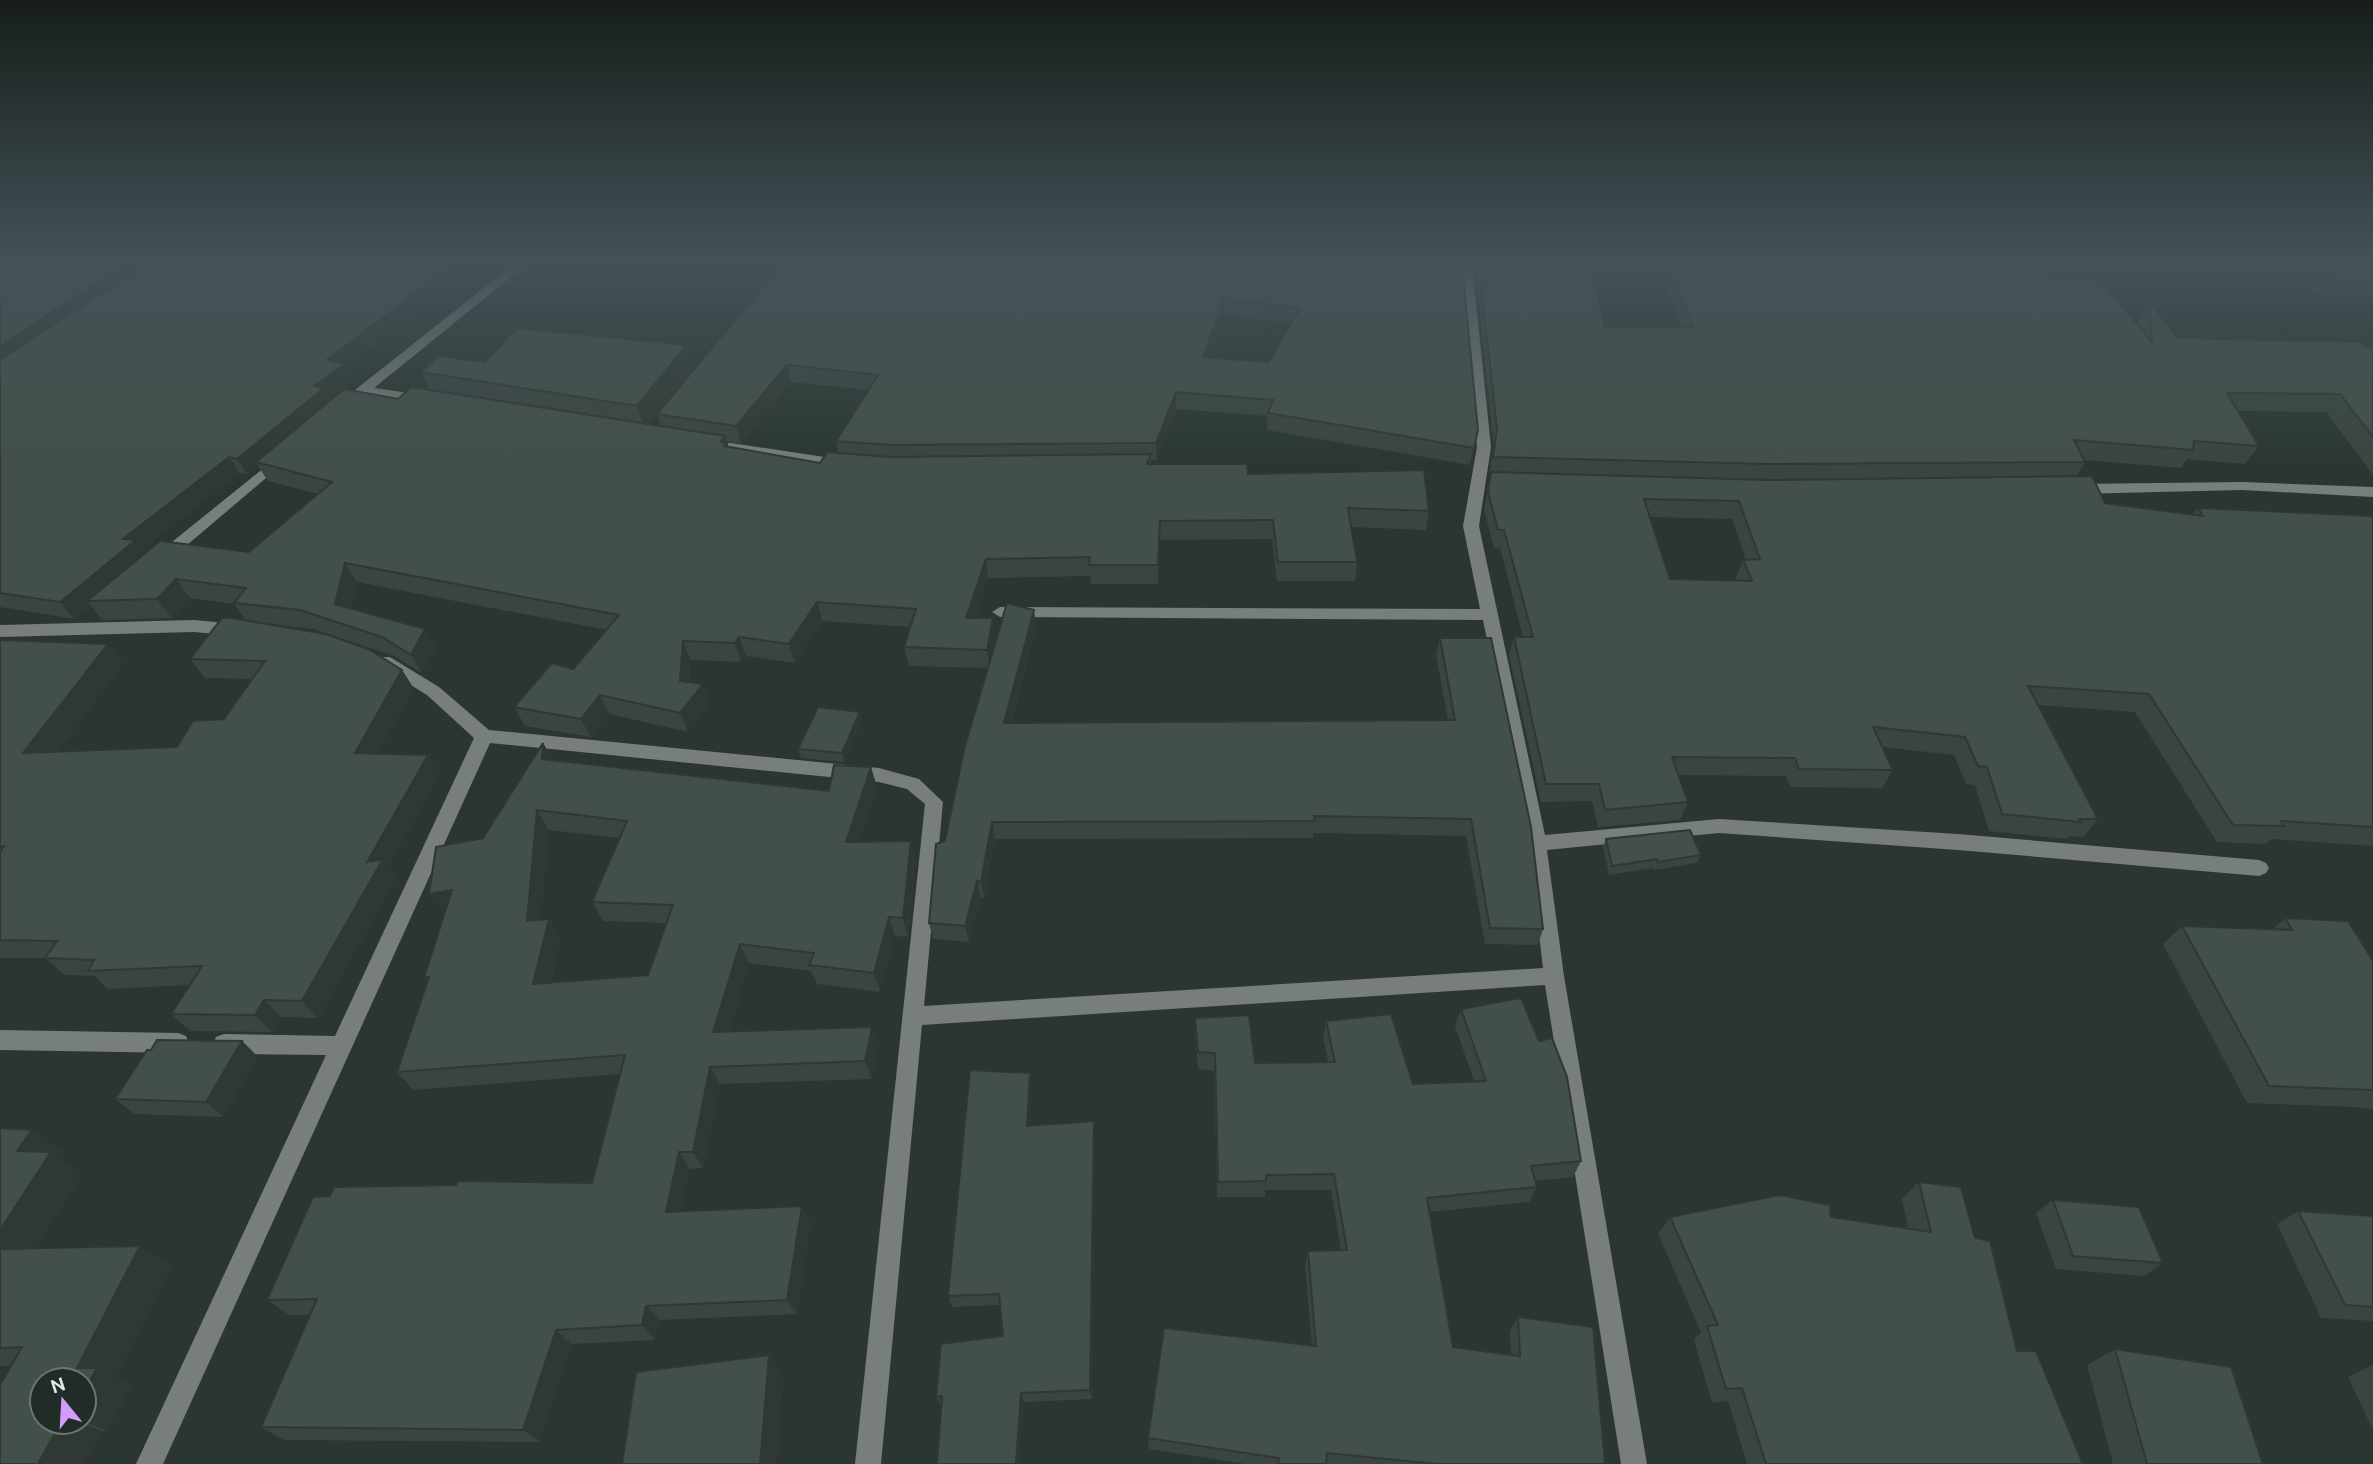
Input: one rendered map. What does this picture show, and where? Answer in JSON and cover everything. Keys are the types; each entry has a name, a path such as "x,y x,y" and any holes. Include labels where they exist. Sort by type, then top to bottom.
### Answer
{"street":[{"path":"331,416 435,332"},
{"path":"1473,332 1484,447 1483,483 1471,526 1537,842 1554,976 1633,1464"},
{"path":"363,390 445,402"},
{"path":"691,440 822,463 858,466"},
{"path":"150,568 288,452"},
{"path":"2062,489 2242,486 2373,492"},
{"path":"76,630 97,612"},
{"path":"1000,612 1490,615"},
{"path":"0,631 194,626 260,632"},
{"path":"362,653 387,662 433,691 484,736 879,775 913,784 934,802 868,1464"},
{"path":"149,1464 484,736"},
{"path":"1537,842 1719,826 1958,842 2259,868"},
{"path":"913,1016 1554,976"},
{"path":"0,1040 340,1046"}],"building":[{"path":"0,332 21,332 0,346"},
{"path":"43,332 363,332 327,360 345,364 314,386 324,388 237,459 229,457 123,539 136,540 60,602 0,593 0,360"},
{"path":"513,332 560,332 687,345 637,406 421,372 439,356 485,362"},
{"path":"725,332 1212,332 1203,357 1269,362 1286,332 1469,332 1478,430 1474,448 1268,413 1273,400 1176,392 1156,443 891,445 836,441 878,375 787,365 736,426 657,414"},
{"path":"1486,332 2144,332 2152,342 2151,332 2173,332 2177,338 2360,342 2367,348 2373,348 2373,437 2340,394 2227,393 2259,446 2194,441 2193,450 2074,440 2085,462 1768,464 1493,457 1497,429"},
{"path":"411,387 725,436 721,442 727,443 724,446 820,463 827,452 890,457 1151,454 1147,464 1247,464 1248,474 1424,470 1429,511 1348,508 1357,562 1278,562 1273,520 1160,521 1158,565 1089,565 1090,557 986,559 966,618 993,618 987,650 904,647 916,609 817,602 789,644 739,637 735,643 683,641 680,681 703,684 680,713 600,695 581,719 514,707 552,663 573,669 619,615 345,563 335,604 425,629 411,655 382,637 300,610 234,603 246,588 176,579 157,599 87,601 160,541 249,552 332,482 256,462 344,389 398,399"},
{"path":"1491,472 1768,480 2092,476 2105,503 2203,516 2198,508 2373,516 2373,827 2281,821 2284,826 2233,825 2149,694 2028,686 2098,819 2079,819 2081,822 2002,814 1987,767 1978,766 1965,737 1873,727 1893,770 1799,769 1795,758 1672,757 1688,802 1605,810 1599,784 1546,784 1514,637 1533,637 1504,530 1498,530 1488,492","holes":["1644,499 1739,501 1760,559 1743,560 1752,581 1670,579"]},
{"path":"1007,603 1034,610 1004,723 1455,720 1440,638 1491,638 1531,827 1543,929 1490,928 1471,819 1314,816 1315,821 992,822 981,882 977,881 965,926 929,923 936,844 945,841 965,746"},
{"path":"222,618 326,634 368,649 402,670 355,753 428,755 367,862 383,859 302,1001 264,1000 255,1015 171,1014 202,966 88,971 94,960 45,958 57,941 0,940 0,852 4,846 0,847 0,640 108,644 23,753 177,747 193,721 224,719 265,661 190,659"},
{"path":"818,707 860,712 842,753 798,749"},
{"path":"543,743 542,759 829,791 834,765 871,767 846,842 911,841 903,918 889,917 874,973 809,965 814,953 740,944 713,1032 872,1027 865,1061 710,1067 693,1152 679,1152 666,1212 802,1206 787,1300 646,1306 642,1325 556,1330 523,1430 261,1427 317,1299 267,1300 313,1197 330,1196 334,1187 456,1185 458,1181 592,1183 625,1055 397,1072 429,977 424,978 452,890 429,894 436,847 483,838","holes":["537,810 627,821 592,902 673,905 648,975 533,984 549,919 527,921"]},
{"path":"1690,830 1701,855 1612,866 1606,839"},
{"path":"2285,918 2348,921 2373,961 2373,1090 2269,1086 2182,926 2292,930"},
{"path":"1521,998 1539,1041 1552,1038 1567,1077 1581,1161 1531,1166 1537,1187 1427,1198 1453,1347 1520,1356 1518,1317 1593,1327 1605,1464 1438,1464 1327,1453 1326,1464 1278,1464 1279,1458 1148,1438 1164,1328 1316,1346 1308,1251 1347,1250 1334,1174 1266,1175 1266,1181 1218,1182 1215,1053 1198,1052 1195,1018 1249,1015 1255,1063 1335,1062 1326,1021 1391,1014 1413,1084 1486,1081 1461,1009"},
{"path":"157,1040 242,1041 206,1102 115,1099 147,1050 151,1050"},
{"path":"970,1070 1030,1073 1027,1126 1094,1121 1090,1390 1021,1393 1016,1464 937,1464 942,1396 936,1397 941,1344 1003,1336 999,1294 948,1296"},
{"path":"0,1128 32,1130 17,1151 51,1152 0,1230"},
{"path":"1919,1182 1961,1187 1975,1238 1990,1241 2017,1351 2036,1351 2083,1464 1766,1464 1742,1388 1726,1389 1707,1326 1718,1325 1670,1217 1780,1195 1830,1205 1831,1217 1931,1232"},
{"path":"2053,1200 2139,1207 2163,1263 2073,1256"},
{"path":"2298,1211 2373,1216 2373,1307 2345,1305"},
{"path":"140,1246 78,1366 28,1366 28,1436 53,1436 38,1464 0,1464 0,1385 22,1347 0,1348 0,1249"},
{"path":"2115,1349 2231,1367 2263,1464 2147,1464"},
{"path":"769,1355 760,1464 622,1464 636,1372"}]}
